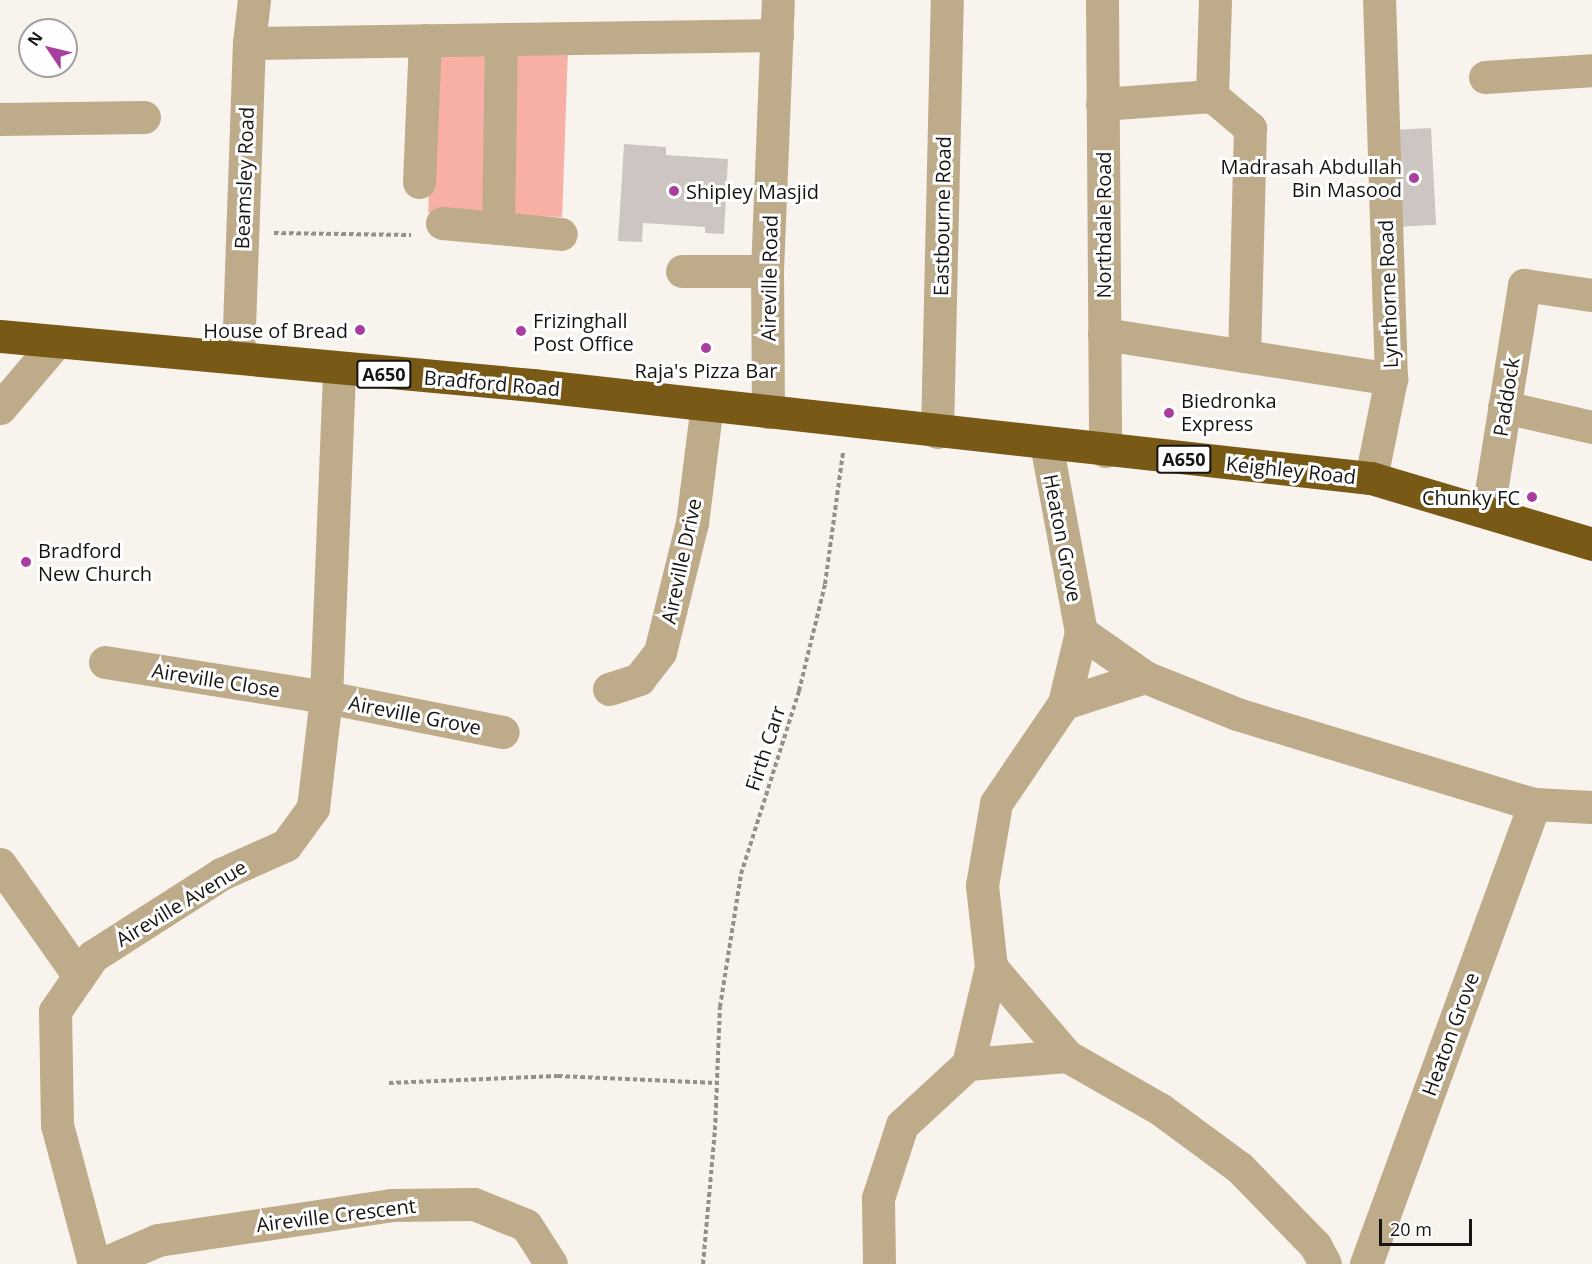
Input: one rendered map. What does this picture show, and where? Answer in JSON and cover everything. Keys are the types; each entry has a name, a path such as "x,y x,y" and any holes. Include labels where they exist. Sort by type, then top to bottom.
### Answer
{"highway":[{"name":"Bradford Road","path":"0,336 238,356 768,412"},
{"name":"Keighley Road","path":"768,412 1105,451 1371,478 1488,510 1592,544"}],"street":[{"name":"Beamsley Road","path":"238,356 249,43 254,0"},
{"name":"Aireville Road","path":"768,412 767,271 778,0"},
{"name":"Eastbourne Road","path":"937,432 947,0"},
{"name":"Northdale Road","path":"1102,0 1105,451"},
{"path":"1212,96 1215,0"},
{"name":"Lynthorne Road","path":"1371,478 1390,368 1379,0"},
{"path":"249,43 777,36"},
{"path":"498,228 501,39"},
{"path":"419,182 425,40"},
{"path":"1485,77 1592,70"},
{"path":"1102,104 1212,96 1250,128 1244,356"},
{"path":"0,119 144,117"},
{"path":"442,223 561,234"},
{"path":"682,271 767,271"},
{"name":"Paddock","path":"1488,510 1524,285 1592,295"},
{"path":"1104,334 1244,356 1390,368"},
{"path":"0,408 57,341"},
{"name":"Aireville Avenue","path":"93,1264 57,1125 55,1011 93,956 221,874 286,845 313,808 326,697 339,368"},
{"name":"Aireville Drive","path":"609,689 639,679 660,652 692,523 707,405"},
{"path":"1504,407 1592,427"},
{"name":"Heaton Grove","path":"968,1064 991,967 982,885 996,803 1064,703 1081,632 1046,444"},
{"path":"1081,632 1145,677 1237,714 1534,804 1592,807"},
{"name":"Aireville Close","path":"105,662 326,697"},
{"path":"1064,703 1145,677"},
{"name":"Aireville Grove","path":"326,697 503,732"},
{"name":"Heaton Grove","path":"1366,1264 1534,804"},
{"path":"0,864 79,976"},
{"path":"991,967 1067,1056 1160,1109 1240,1168 1315,1245 1324,1264"},
{"path":"879,1264 878,1198 902,1125 968,1064 1067,1056"},
{"name":"Aireville Crescent","path":"102,1264 170,1238 391,1205 474,1204 526,1225 551,1264"}],"path":[{"path":"242,233 411,235"},
{"name":"Firth Carr","path":"703,1264 717,1083 720,1007 741,874 799,691 825,584 847,421"},
{"path":"389,1083 558,1076 717,1083"}],"shaded area":[{"path":"434,44 568,49 562,217 428,212"}],"building":[{"name":"Madrasah Abdullah Bin Masood","path":"1431,128 1436,225 1396,227 1391,130"},
{"name":"Shipley Masjid","path":"624,144 666,147 666,155 728,159 724,234 705,233 705,227 643,223 642,242 618,241"}],"place":[{"name":"Madrasah Abdullah Bin Masood","path":"1414,178"},
{"name":"Shipley Masjid","path":"674,191"},
{"name":"House of Bread","path":"360,330"},
{"name":"Frizinghall Post Office","path":"521,331"},
{"name":"Raja's Pizza Bar","path":"706,348"},
{"name":"Biedronka Express","path":"1169,413"},
{"name":"Chunky FC","path":"1532,497"},
{"name":"Bradford New Church","path":"26,562"}]}
